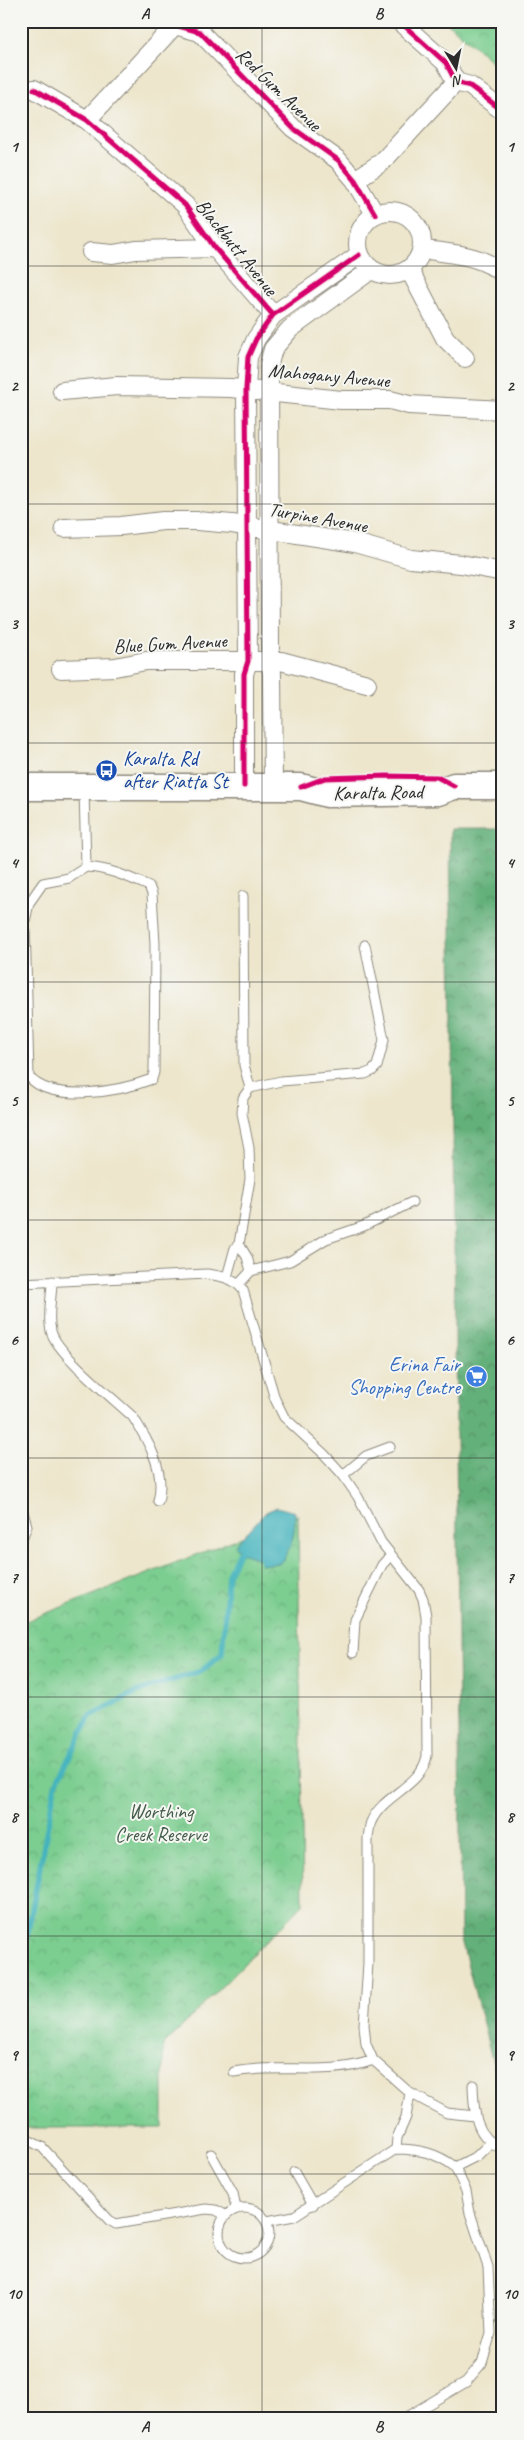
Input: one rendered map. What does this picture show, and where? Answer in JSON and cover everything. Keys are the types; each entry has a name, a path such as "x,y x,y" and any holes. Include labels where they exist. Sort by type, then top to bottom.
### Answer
{"street":[{"path":"399,21 446,63 456,82 470,86 503,111"},
{"path":"87,120 174,23"},
{"name":"Red Gum Avenue","path":"174,23 200,32 293,128 338,160 355,180 375,214"},
{"path":"355,180 382,162 456,82"},
{"name":"Blackbutt Avenue","path":"34,89 87,120 186,205 215,248 273,315"},
{"path":"388,211 402,213 413,221 420,232 422,249 418,260 409,269 400,274 389,276 371,270 359,255 357,245 360,231 365,221 375,214 388,211"},
{"path":"91,252 113,254 136,250 215,248"},
{"path":"422,249 471,257 487,263 503,274"},
{"path":"244,786 244,674 248,661 246,389 248,357 256,339 273,315 359,255"},
{"path":"409,269 445,338 465,358"},
{"path":"273,787 272,673 270,661 269,364 273,349 290,329 371,270"},
{"name":"Mahogany Avenue","path":"62,391 117,386 246,389 341,400 380,400 409,405 503,410"},
{"name":"Turpine Avenue","path":"64,528 121,526 172,521 197,521 247,526 355,543 411,559 461,564 503,572"},
{"name":"Blue Gum Avenue","path":"61,670 115,667 146,661 270,661 281,662 367,684"},
{"name":"Karalta Road","path":"21,787 301,787 327,794 438,792 454,786 503,786"}],"lane":[{"path":"84,787 86,868"},
{"path":"86,868 99,868 135,880 149,886 152,894 155,944 154,1072 152,1079 113,1090 57,1092 35,1084 29,1077 25,921 30,903 43,883 69,878 86,868"},
{"path":"243,896 244,1065 250,1088"},
{"path":"251,1271 247,1257 239,1244 250,1180 249,1148 242,1113 243,1098 250,1088 281,1081 364,1074 372,1071 377,1066 384,1040 365,945"},
{"path":"239,1284 251,1271 290,1261 326,1239 364,1226 412,1202"},
{"path":"227,1277 234,1248 239,1244"},
{"path":"21,1283 206,1274 227,1277 239,1284 243,1290 275,1399 284,1416 343,1475 358,1497 390,1556 418,1590 423,1599 426,1625 427,1756 425,1765 417,1777 382,1807 371,1822 368,1838 368,1963 364,2025 366,2044 373,2060 410,2094 447,2113 475,2116"},
{"path":"52,1281 49,1315 50,1331 54,1340 140,1427 161,1474 162,1488 158,1501"},
{"path":"343,1475 366,1456 390,1447"},
{"path":"21,1505 28,1526 21,1541"},
{"path":"353,1653 355,1620 382,1565 390,1556"},
{"path":"234,2072 279,2067 344,2068 373,2060"},
{"path":"473,2086 475,2116 478,2127 490,2143 503,2149"},
{"path":"396,2149 397,2138 406,2116 410,2094"},
{"path":"21,2139 42,2147 109,2220 116,2224 206,2209 216,2210 226,2216"},
{"path":"455,2167 477,2156 490,2143"},
{"path":"267,2221 294,2216 396,2149 432,2153 455,2167 466,2191 470,2213 488,2267 490,2333 482,2363 466,2382 403,2419"},
{"path":"211,2154 233,2193 236,2209"},
{"path":"294,2172 313,2204"},
{"path":"248,2208 259,2212 267,2221 270,2232 268,2242 261,2252 252,2257 241,2258 227,2250 219,2236 220,2225 226,2216 236,2209 248,2208"}],"green space":[{"path":"445,21 503,21 503,71"},
{"name":"Erina Fair Shopping Centre","path":"450,829 503,829 503,2102 461,1939"},
{"name":"Worthing Creek Reserve","path":"298,1515 303,1904 163,2046 163,2128 21,2128 21,1623"}],"water":[{"path":"277,1507 295,1512 292,1539 288,1551 280,1563 261,1565 259,1559 239,1552 235,1545 266,1512"}],"waterway":[{"path":"21,1943 26,1942 55,1786 90,1716 139,1691 201,1671 222,1654 228,1575 239,1552"}],"cycle path":[{"path":"172,21 175,25 200,32 293,128 338,160 355,180 375,214"},
{"path":"399,21 446,63 456,82 470,86 503,111"},
{"path":"34,89 87,120 185,205 215,248 273,315"},
{"path":"244,786 244,674 248,661 246,389 248,357 256,339 273,315 359,255"},
{"path":"301,787 325,778 387,776 437,777 454,786"}],"place":[{"name":"Karalta Rd after Riatta St","path":"107,770"},
{"name":"Erina Fair Shopping Centre","path":"476,1376"}]}
